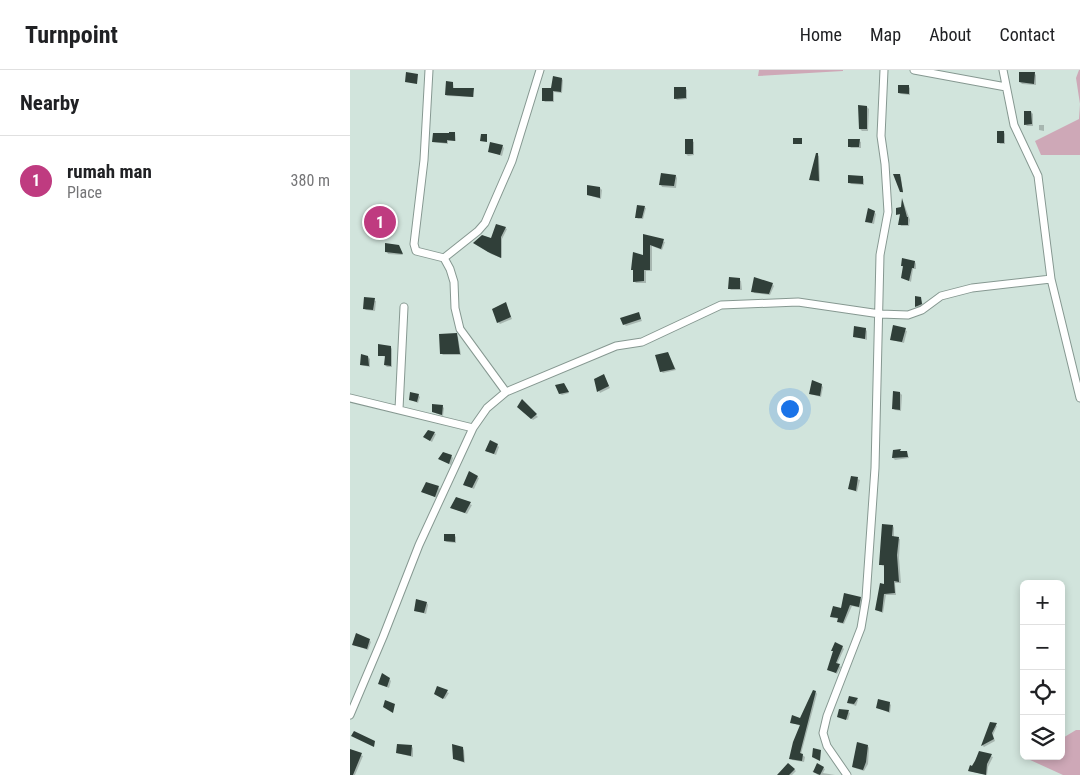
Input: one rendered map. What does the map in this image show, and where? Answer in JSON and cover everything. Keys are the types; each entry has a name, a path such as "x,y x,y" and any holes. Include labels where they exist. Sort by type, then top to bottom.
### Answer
{"street":[{"path":"429,70 424,160 414,244 416,251 444,258 452,276 455,308 460,329 506,392"},
{"path":"444,258 478,231 485,223 512,161 540,70"},
{"path":"847,775 827,746 823,733 827,716 861,628 866,598 875,468 880,255 888,212 881,136 884,70"},
{"path":"914,70 1006,88"},
{"path":"1003,70 1014,125 1038,176 1051,279 1080,398"},
{"path":"350,715 419,545 473,428 487,408 506,392 616,346 642,342 721,305 798,302 880,314 908,315 922,310 941,296 972,288 1051,279"},
{"path":"399,409 404,307"},
{"path":"350,398 473,428"}],"shaded area":[{"path":"759,70 843,70 843,71 758,76"},
{"path":"1080,70 1080,104 1076,78"},
{"path":"1080,104 1080,155 1041,155 1035,141 1079,119"},
{"path":"1076,730 1080,730 1080,775 1063,775 1030,760 1065,760 1065,737"}],"building":[{"path":"406,72 418,74 417,84 405,82"},
{"path":"1019,72 1035,72 1034,84 1019,82"},
{"path":"553,76 562,78 561,92 553,91 553,101 542,101 542,88 551,88"},
{"path":"446,81 453,82 453,88 474,88 473,97 445,95"},
{"path":"898,85 909,85 909,94 898,93"},
{"path":"674,87 686,87 686,98 674,99"},
{"path":"858,105 867,106 867,129 859,129"},
{"path":"1024,111 1031,111 1032,124 1024,125"},
{"path":"997,131 1004,131 1004,143 997,143"},
{"path":"455,132 455,141 447,140 447,143 432,142 433,133"},
{"path":"481,134 487,134 487,142 480,141"},
{"path":"793,138 802,138 802,144 793,144"},
{"path":"685,139 693,139 693,154 685,154"},
{"path":"848,139 860,139 859,147 848,147"},
{"path":"490,142 503,145 500,155 488,152"},
{"path":"816,153 818,153 819,181 809,180"},
{"path":"661,173 676,175 674,186 659,185"},
{"path":"893,174 900,174 903,192 900,192"},
{"path":"848,175 863,176 863,184 848,183"},
{"path":"587,185 600,187 600,198 587,195"},
{"path":"902,198 908,217 908,225 898,225 900,214 896,215 896,208 901,207"},
{"path":"637,205 645,206 642,218 635,218"},
{"path":"868,208 875,211 872,223 865,222"},
{"path":"376,212 386,215 385,228 374,228"},
{"path":"496,224 506,227 501,237 501,258 473,243 482,235 491,238"},
{"path":"643,234 664,239 661,249 650,245 650,270 644,270 644,281 633,282 633,270 631,270 633,252 643,255"},
{"path":"385,243 399,245 403,254 385,252"},
{"path":"902,258 915,261 909,281 901,278"},
{"path":"729,277 740,278 740,289 728,289"},
{"path":"754,277 773,283 769,294 751,292"},
{"path":"915,296 921,297 922,304 915,307"},
{"path":"364,297 375,298 373,310 363,309"},
{"path":"506,302 511,317 497,323 492,309"},
{"path":"639,312 641,319 623,325 620,318"},
{"path":"893,325 906,328 902,342 890,340"},
{"path":"854,326 866,328 865,339 853,337"},
{"path":"457,333 460,354 440,354 439,334"},
{"path":"378,344 391,346 391,366 384,365 385,356 378,356"},
{"path":"668,352 675,369 660,372 655,355"},
{"path":"361,354 368,356 369,366 360,365"},
{"path":"604,374 609,386 597,392 594,379"},
{"path":"812,380 822,384 820,396 809,394"},
{"path":"564,383 569,392 559,394 555,385"},
{"path":"893,391 900,392 900,410 892,409"},
{"path":"410,392 419,394 417,402 409,400"},
{"path":"522,399 537,414 531,419 517,407"},
{"path":"432,404 443,405 442,415 432,412"},
{"path":"428,430 435,432 430,441 423,437"},
{"path":"490,440 498,444 494,454 485,451"},
{"path":"901,449 900,451 907,451 908,457 892,458 893,450"},
{"path":"443,452 452,455 449,464 438,459"},
{"path":"469,471 478,476 472,488 463,485"},
{"path":"851,476 858,477 856,491 848,489"},
{"path":"426,482 439,486 435,497 421,492"},
{"path":"456,497 471,502 465,513 450,508"},
{"path":"882,524 893,525 892,536 899,537 897,555 899,582 894,581 895,593 884,594 882,612 875,610 880,583 884,584 884,565 879,565"},
{"path":"444,534 455,534 455,542 444,541"},
{"path":"844,593 861,597 859,607 850,605 843,623 837,622 838,618 830,617 833,606 841,608"},
{"path":"416,599 427,602 424,613 414,611"},
{"path":"356,633 370,639 367,649 352,645"},
{"path":"835,642 843,646 836,663 840,664 836,673 827,670"},
{"path":"382,673 390,678 387,687 378,684"},
{"path":"437,686 448,690 443,699 434,694"},
{"path":"813,690 816,691 800,753 803,754 802,761 789,759 800,725 790,723 792,715 800,718"},
{"path":"849,696 858,698 854,704 847,703"},
{"path":"878,699 890,702 889,712 876,708"},
{"path":"385,700 395,704 393,713 383,707"},
{"path":"839,709 849,710 846,720 837,717"},
{"path":"990,722 997,723 992,733 994,739 981,746"},
{"path":"354,731 375,741 374,747 351,736"},
{"path":"857,742 868,745 863,770 852,767"},
{"path":"397,744 412,745 411,756 396,753"},
{"path":"452,744 463,747 464,762 453,759"},
{"path":"813,748 821,750 820,761 812,757"},
{"path":"350,749 362,753 353,775 350,775"},
{"path":"979,751 992,754 987,764 986,775 968,771"},
{"path":"788,763 795,769 789,775 777,775"},
{"path":"817,763 824,767 820,775 813,772"}],"place":[{"name":"rumah man","path":"380,222"}]}
